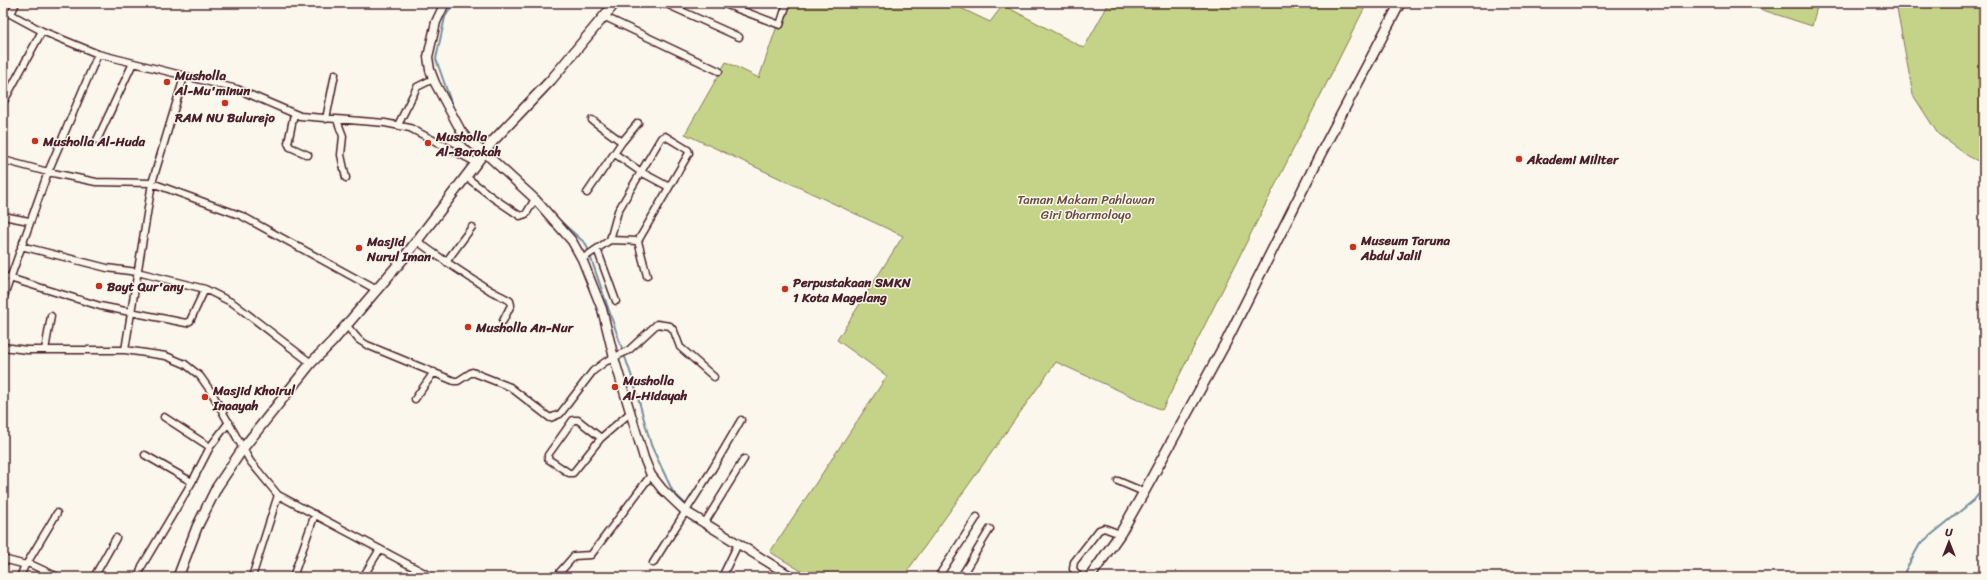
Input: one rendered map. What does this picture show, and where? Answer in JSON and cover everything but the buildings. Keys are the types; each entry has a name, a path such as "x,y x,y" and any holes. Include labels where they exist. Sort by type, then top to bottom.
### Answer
{"main road":[{"path":"178,577 197,527 217,487 244,447 311,362 377,290 417,241 488,147 551,80 615,3"},
{"path":"1090,577 1120,534 1236,323 1321,153 1400,3"}],"street":[{"path":"11,14 16,3"},
{"path":"445,3 436,22 428,57 433,79 461,131 469,141 488,147 586,256 602,310 619,356 631,412 644,458 651,475 662,489 687,509 738,544 792,577"},
{"path":"664,3 739,37"},
{"path":"722,3 780,25 787,3"},
{"path":"3,10 42,31 98,54 184,77 207,80 237,89 294,114 326,119 398,125 410,128 477,162"},
{"path":"604,16 719,71"},
{"path":"3,103 42,31"},
{"path":"3,299 6,277 21,246 48,172 98,54"},
{"path":"97,140 133,63"},
{"path":"326,119 335,74"},
{"path":"125,350 152,183 184,77"},
{"path":"398,125 417,87 433,79"},
{"path":"3,86 10,90"},
{"path":"294,114 288,143 290,148 308,155"},
{"path":"337,120 343,136 341,155 346,178"},
{"path":"592,120 622,142"},
{"path":"587,193 622,142 638,123"},
{"path":"610,240 618,211 661,138 667,137 689,151 638,241 646,276"},
{"path":"615,154 641,172 669,187"},
{"path":"3,160 48,172 96,182 152,183 242,216 377,290"},
{"path":"465,176 520,216 526,214 535,198"},
{"path":"3,216 29,221"},
{"path":"446,262 472,227"},
{"path":"586,256 610,240 638,241"},
{"path":"417,241 486,288 510,301 511,305 503,321"},
{"path":"21,246 107,268 137,272 205,289 233,303 311,362"},
{"path":"597,249 616,301"},
{"path":"6,277 100,306 188,323 205,289"},
{"path":"45,350 51,316"},
{"path":"346,325 359,340 366,345 456,381 470,373 476,373 510,388 550,418 560,414 593,371 619,356 647,334 651,328 657,324 667,324 672,329 680,347 714,377"},
{"path":"3,347 45,350 125,350 166,356 186,364 200,376 212,392 244,447 250,461 278,495 380,548 424,575 432,577"},
{"path":"415,399 434,372"},
{"path":"601,438 578,420 573,420 548,455 548,459 569,473 573,473 601,438 631,412"},
{"path":"164,418 210,446"},
{"path":"653,563 692,502 740,420"},
{"path":"138,577 142,566 192,482 210,446 229,422"},
{"path":"145,455 192,482"},
{"path":"705,522 744,459"},
{"path":"560,572 574,556 591,555 651,475"},
{"path":"1118,481 1144,492"},
{"path":"252,577 278,495"},
{"path":"20,577 26,564 57,513"},
{"path":"293,577 315,514"},
{"path":"938,577 977,517"},
{"path":"1079,577 1073,569 1074,562 1099,530 1104,528 1120,534"},
{"path":"961,577 990,529"},
{"path":"94,577 116,538"},
{"path":"722,577 738,544"},
{"path":"363,577 380,548"},
{"path":"3,559 26,564 58,577"}],"green space":[{"name":"Taman Makam Pahlawan Giri Dharmoloyo","path":"785,3 950,3 990,22 1003,5 1084,48 1109,3 1367,3 1162,410 1056,362 903,577 811,577 770,552 887,376 837,340 903,236 685,134 726,62 759,78"},
{"path":"1741,3 1818,3 1812,26"},
{"path":"1896,3 1984,3 1984,164 1968,156 1938,134 1913,95"}],"waterway":[{"path":"453,108 436,59 445,17 454,3"},
{"path":"467,132 476,142"},
{"path":"557,218 586,244 634,383 651,445 673,492 694,512"},
{"path":"1905,577 1905,571 1920,544 1974,500 1984,487"},
{"path":"774,561 802,577"}],"place":[{"name":"Musholla Al-Mu'minun","path":"167,82"},
{"name":"RAM NU Bulurejo","path":"225,103"},
{"name":"Musholla Al-Huda","path":"35,141"},
{"name":"Musholla Al-Barokah","path":"428,143"},
{"name":"Akademi Militer","path":"1519,159"},
{"name":"Museum Taruna Abdul Jalil","path":"1353,247"},
{"name":"Masjid Nurul Iman","path":"359,248"},
{"name":"Bayt Qur'any","path":"99,286"},
{"name":"Perpustakaan SMKN 1 Kota Magelang","path":"785,289"},
{"name":"Musholla An-Nur","path":"468,327"},
{"name":"Musholla Al-Hidayah","path":"615,387"},
{"name":"Masjid Khoirul Inaayah","path":"205,397"}]}
